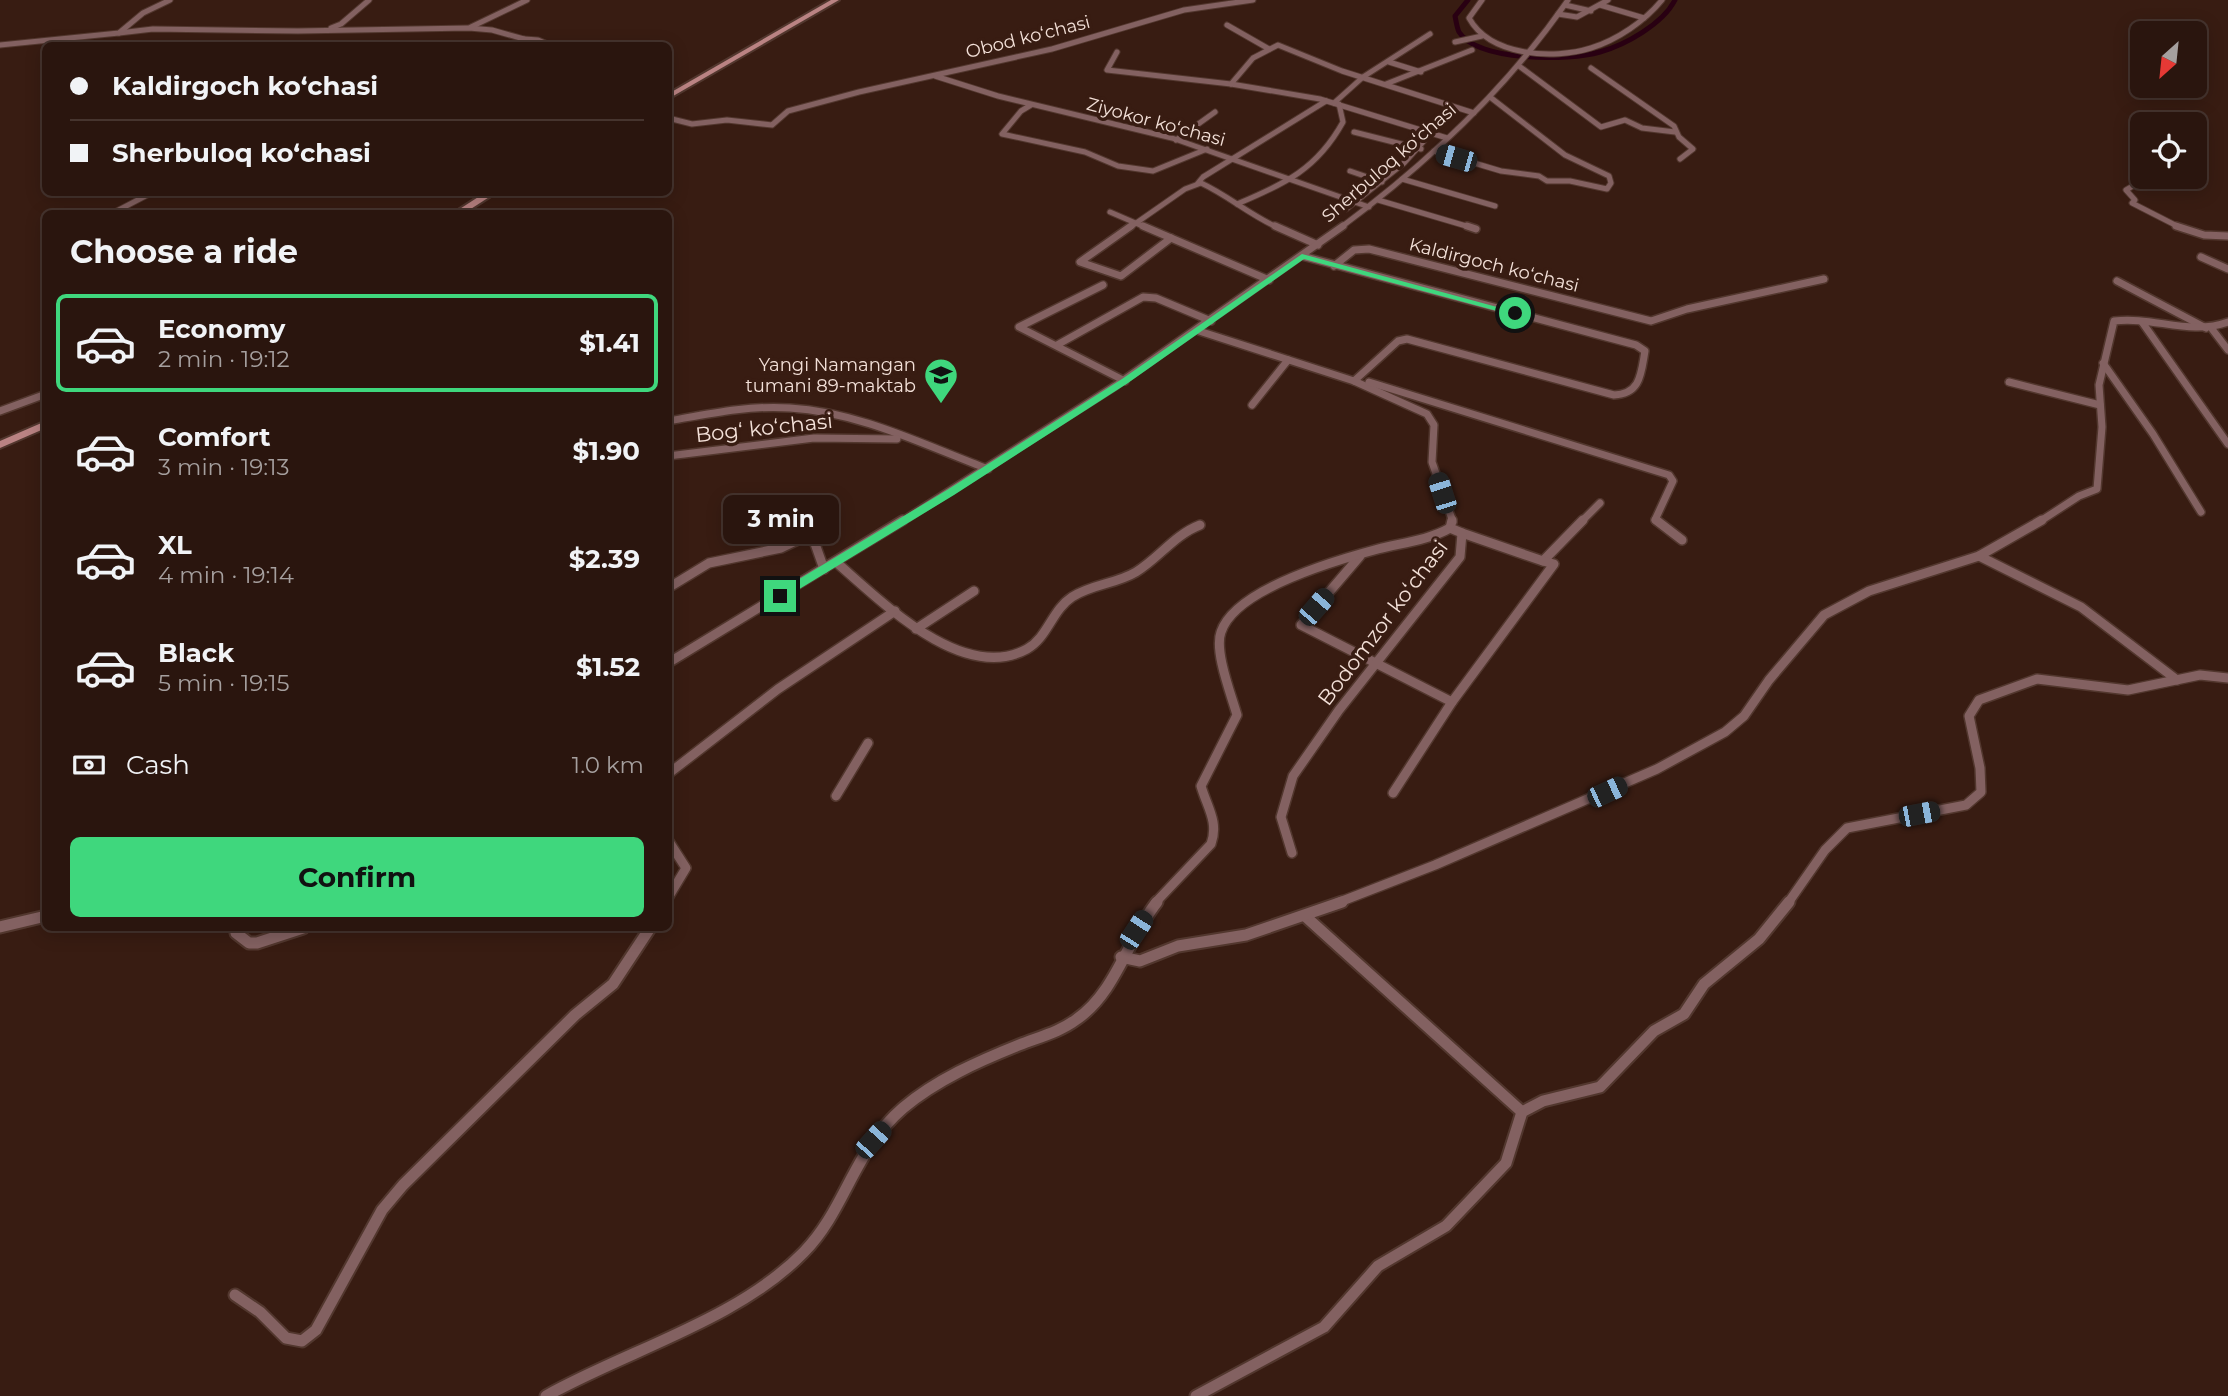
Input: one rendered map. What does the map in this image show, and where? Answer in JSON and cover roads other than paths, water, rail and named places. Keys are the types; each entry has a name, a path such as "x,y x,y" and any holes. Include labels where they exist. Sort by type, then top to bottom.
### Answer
{"main road":[{"path":"672,95 836,0"},
{"path":"463,210 486,196"},
{"path":"0,445 42,426"}],"street":[{"path":"119,33 148,9 170,0"},
{"path":"316,31 341,24 369,0"},
{"path":"469,28 527,0"},
{"name":"Obod koʻchasi","path":"672,119 692,124 727,120 772,125 793,109 811,107 859,92 1003,58 1052,50 1184,10 1253,0"},
{"path":"1480,37 1469,18 1482,0"},
{"path":"1558,14 1576,18 1608,0"},
{"path":"1457,42 1480,37 1501,45 1551,54 1590,49 1644,18 1656,9 1662,0"},
{"path":"1566,2 1591,11"},
{"name":"Sherbuloq koʻchasi","path":"672,661 988,469 1125,381 1318,245 1378,200 1474,113 1520,65 1566,2"},
{"path":"1600,5 1644,18"},
{"path":"1227,25 1269,49"},
{"path":"0,45 170,29 316,31 469,28 492,30 523,42 543,42"},
{"path":"1336,104 1363,77 1430,34"},
{"path":"1231,84 1251,60 1278,45 1325,65 1474,113"},
{"path":"1385,84 1472,50"},
{"path":"1117,52 1107,70 1231,84 1326,101 1447,138"},
{"path":"1389,62 1421,72"},
{"path":"1520,65 1603,127 1625,120 1642,128 1675,132 1693,149 1680,159"},
{"path":"1591,68 1674,126 1675,132"},
{"name":"Ziyokor koʻchasi","path":"933,75 1031,105 1104,120 1207,149 1369,207"},
{"path":"1354,132 1502,171 1539,176 1547,181 1570,181 1607,189 1611,183 1609,176 1565,155 1490,97"},
{"path":"1171,238 1121,276 1080,262 1083,257 1198,183 1199,179 1326,101"},
{"path":"1237,204 1292,180 1312,167 1343,122 1336,104"},
{"path":"1031,105 1021,111 1003,135 1085,152 1118,166 1153,171 1207,149"},
{"path":"1176,140 1214,112"},
{"path":"1346,209 1382,182 1431,133"},
{"path":"1350,171 1382,182"},
{"path":"1402,179 1495,206"},
{"path":"1198,183 1208,185 1256,218 1318,245"},
{"path":"2130,188 2126,190 2135,200 2132,203 2134,205 2186,230 2210,237 2228,236"},
{"path":"119,210 145,196"},
{"path":"1378,200 1476,229"},
{"path":"1110,212 1269,280"},
{"name":"Kaldirgoch koʻchasi","path":"1334,266 1354,250 1369,249 1651,321 1687,309 1824,279"},
{"name":"Kaldirgoch koʻchasi","path":"1302,256 1644,348 1637,386 1632,394 1626,396 1614,396 1412,340 1398,341 1356,380"},
{"path":"2201,257 2228,269"},
{"path":"2117,281 2210,329 2228,350"},
{"path":"1103,285 1019,327 1125,381"},
{"path":"1057,345 1143,297 1156,298 1211,321"},
{"path":"1121,957 1140,961 1178,947 1245,935 1306,916 1607,792 1699,748 1744,716 1769,680 1824,615 1869,591 1979,555 2055,513 2079,496 2097,489 2102,427 2099,385 2112,322 2121,320 2210,329 2226,325"},
{"path":"2142,322 2228,444"},
{"path":"1199,331 1669,475 1673,481 1655,520 1682,540"},
{"path":"1252,405 1288,360"},
{"path":"2103,363 2147,425 2201,512"},
{"name":"Bodomzor koʻchasi","path":"1292,853 1281,817 1293,776 1376,663 1460,557 1462,533 1450,528 1453,523 1432,463 1435,430 1431,418 1356,380"},
{"path":"2009,382 2100,405"},
{"path":"0,411 42,395"},
{"name":"Bogʻ koʻchasi","path":"672,420 745,410 793,408 852,419 988,469"},
{"name":"Bogʻ koʻchasi","path":"672,456 814,438 905,439"},
{"path":"1543,561 1600,503"},
{"path":"836,562 916,629 964,651 1002,660 1010,659 1040,639 1066,601 1079,593 1138,571 1162,548 1200,525"},
{"path":"546,1396 585,1373 730,1306 791,1264 811,1244 829,1219 873,1140 897,1114 927,1091 986,1060 1074,1022 1101,996 1151,908 1211,844 1216,833 1215,817 1201,786 1237,715 1220,652 1223,626 1260,590 1450,528"},
{"path":"1393,793 1452,702 1554,564 1462,533"},
{"path":"672,586 709,563 781,548 809,536 813,538 824,569"},
{"path":"1361,555 1300,625 1452,702"},
{"path":"1979,555 2081,607 2177,680"},
{"path":"916,629 974,591"},
{"path":"672,771 778,689 895,611"},
{"path":"1196,1396 1324,1327 1378,1266 1446,1226 1506,1163 1522,1112 1543,1101 1600,1087 1654,1031 1684,1014 1704,984 1759,939 1785,908 1825,850 1847,828 1966,805 1981,792 1980,768 1969,716 1979,700 2036,679 2128,690 2200,675 2228,678"},
{"path":"836,796 868,743"},
{"path":"672,846 686,868 672,891"},
{"path":"1306,916 1522,1112"},
{"path":"0,927 42,917"},
{"path":"236,933 249,943 257,943 294,931"},
{"path":"235,1294 260,1312 286,1338 302,1342 316,1330 382,1210 403,1185 575,1015 613,984 647,931"}],"waterway":[{"path":"1468,0 1455,16 1459,32 1469,42 1504,54 1547,58 1586,55 1621,44 1653,25 1675,0"}],"place":[{"name":"Yangi Namangan tumani 89-maktab","path":"941,405"}]}
